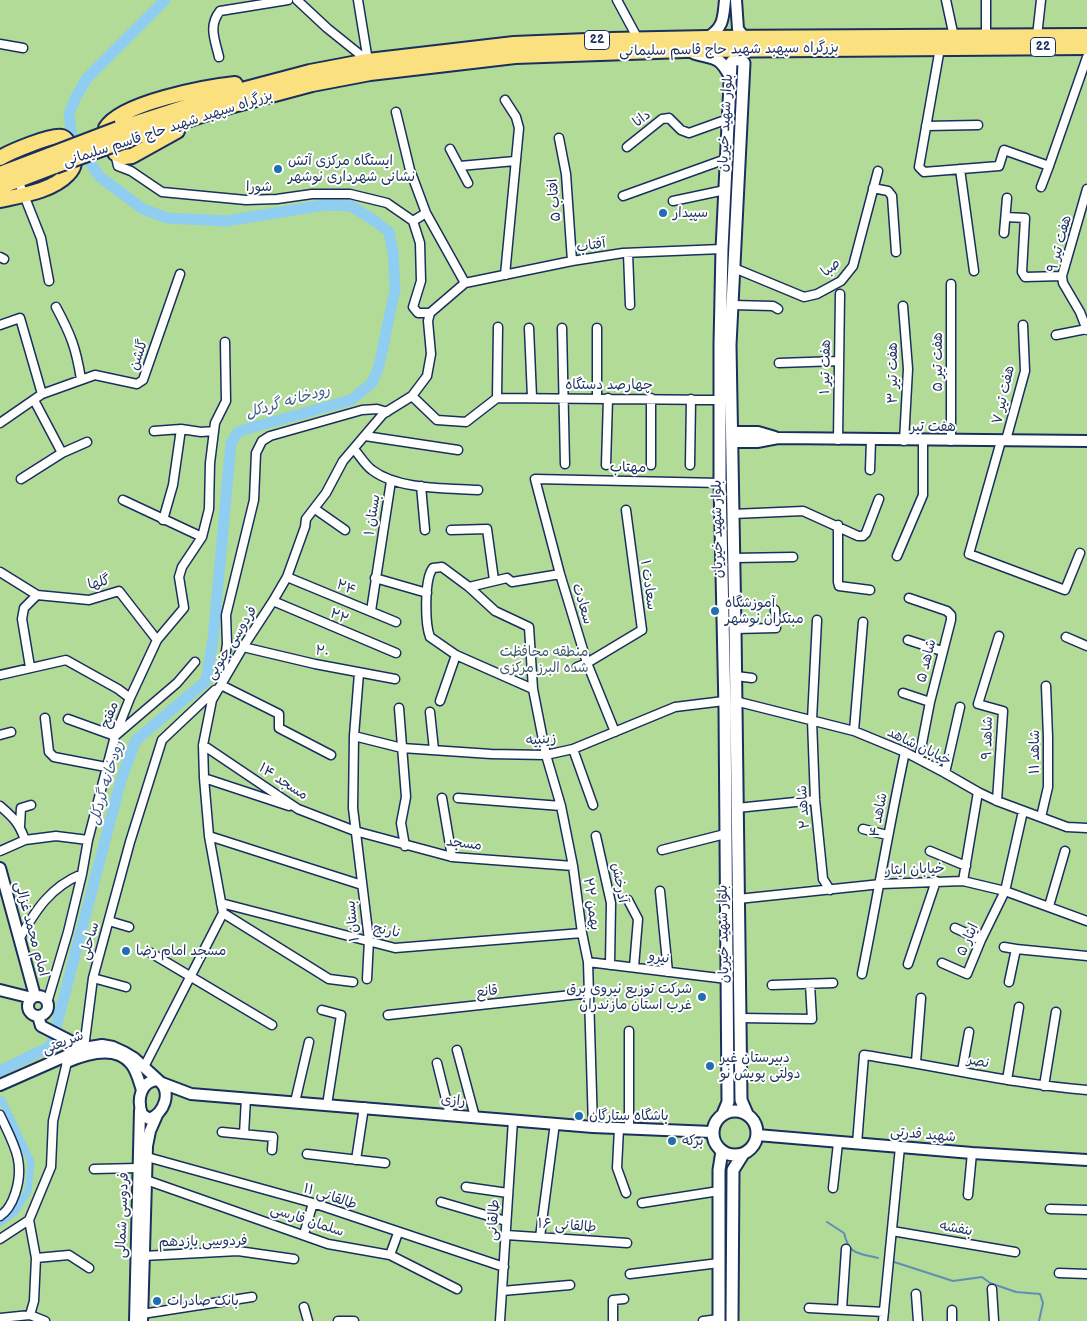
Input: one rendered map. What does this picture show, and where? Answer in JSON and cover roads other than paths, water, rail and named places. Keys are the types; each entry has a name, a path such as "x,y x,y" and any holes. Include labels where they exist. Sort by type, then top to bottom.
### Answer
{"highway":[{"name":"بزرگراه سپهبد شهید حاج قاسم سلیمانی","path":"0,174 53,160 223,95 283,79 368,61 514,44 638,39 1087,36"},
{"name":"بزرگراه سپهبد شهید حاج قاسم سلیمانی","path":"120,135 312,84 370,73 514,56 685,50 1087,47"},
{"path":"226,107 163,137 132,156 124,157 114,153 106,128 110,122 123,113 144,104 226,85 283,79"},
{"path":"0,158 54,137 62,137 66,140 75,163 67,176 55,183 24,195 0,200"},
{"name":"بزرگراه سپهبد شهید حاج قاسم سلیمانی","path":"0,187 18,180 53,160"}],"main road":[{"path":"685,50 718,59 724,64 730,76"},
{"path":"744,63 757,50"},
{"name":"بلوار شهید خیریان","path":"723,1114 728,1102 725,834 730,701 736,676 733,514 726,437 721,400 722,249 730,76 731,63 735,59 744,63 726,437 720,483 730,701 736,808 741,1100 747,1114"},
{"path":"732,1321 733,1170 743,1154 753,1146 757,1135 754,1121 747,1114 735,1110 723,1114 717,1118 712,1132 716,1146 732,1155 743,1154"},
{"path":"719,1320 719,1170 722,1151"}],"street":[{"path":"219,57 212,28 214,18 220,11 288,0"},
{"path":"297,0 327,28 368,61"},
{"path":"358,0 368,61"},
{"path":"617,0 638,39"},
{"path":"707,38 719,29 722,23 725,0"},
{"path":"736,0 738,29 745,38"},
{"path":"946,0 954,37"},
{"path":"986,0 986,36"},
{"path":"1037,36 1041,0"},
{"path":"0,44 23,48"},
{"path":"940,48 919,167 924,172 999,166 1004,150 1049,166"},
{"path":"1041,187 1087,57"},
{"path":"504,275 519,128 516,117 505,100"},
{"path":"396,112 410,170 426,213 465,283 430,313 418,312 414,307 421,281 420,243 413,221 426,213"},
{"name":"دانا","path":"626,147 662,119 669,118 681,130 689,133 728,119"},
{"path":"926,126 978,125"},
{"name":"افتاب ۵","path":"559,138 566,174 572,261"},
{"path":"450,149 468,183"},
{"name":"شورا","path":"114,153 118,166 131,171 162,192 246,200 277,199 312,194 350,194 387,203 413,221"},
{"path":"131,171 129,164 132,156"},
{"path":"624,196 726,159"},
{"path":"460,166 515,161"},
{"path":"960,169 974,271"},
{"name":"صبا","path":"734,268 804,297 817,294 841,281 853,266 878,171"},
{"path":"18,180 41,238 49,281"},
{"path":"873,188 888,192 892,196 896,252"},
{"name":"هفت تیر ۹","path":"1087,188 1078,226 1062,276 1063,283 1083,310 1087,329"},
{"path":"672,201 725,190"},
{"path":"1004,233 1007,198"},
{"path":"1006,217 1025,218 1022,272 1025,277 1062,276"},
{"path":"1078,226 1087,229"},
{"name":"آفتاب","path":"465,283 572,261 628,253 722,249"},
{"path":"628,253 630,305"},
{"name":"گلشن","path":"0,423 42,394 81,379 95,375 137,384 143,380 180,274"},
{"name":"هفت تیر ۵","path":"951,284 951,441"},
{"name":"هفت تیر ۱","path":"838,440 840,294"},
{"path":"732,305 773,306 778,309"},
{"name":"هفت تیر ۳","path":"903,306 908,369 904,440"},
{"path":"56,307 71,334 77,353 81,379"},
{"name":"فردوسی جنوبی","path":"223,913 209,836 204,778 203,744 212,700 243,647 273,602 286,577 305,527 306,519 326,493 343,461 383,414 412,396 427,376 430,354 428,321 430,313"},
{"path":"0,325 20,318 42,394"},
{"name":"هفت تیر ۷","path":"1023,325 1025,371 969,554 1065,590 1080,553"},
{"path":"412,396 438,420 466,422 497,398 498,327"},
{"path":"529,328 532,397"},
{"path":"562,328 565,464"},
{"path":"596,398 597,328"},
{"path":"1056,335 1087,329"},
{"path":"123,500 202,538 209,509 210,462 215,423 226,402 225,342"},
{"path":"779,364 838,361"},
{"name":"چهارصد دستگاه","path":"497,398 721,400"},
{"path":"606,465 608,398"},
{"path":"651,398 651,465"},
{"path":"690,465 691,399"},
{"path":"34,400 62,453"},
{"path":"331,755 279,728 279,714 221,685 227,644 226,616 254,500 256,453 262,441 270,436 362,410 377,409 387,412"},
{"path":"154,431 181,429 201,432 214,431"},
{"path":"163,520 175,478 181,429"},
{"name":"هفت تیر","path":"726,437 758,432 778,438 838,440 1087,441"},
{"path":"365,436 458,450"},
{"path":"870,470 871,440"},
{"path":"897,556 923,495 923,441"},
{"path":"21,480 62,453 87,442"},
{"path":"354,449 372,470 392,481 421,486 478,490"},
{"name":"مهتاب","path":"535,479 720,483"},
{"name":"سعادت","path":"535,479 560,574 587,663 616,732"},
{"name":"بستان ۱","path":"371,611 392,481"},
{"path":"421,486 426,530"},
{"path":"733,514 804,510 858,536 863,536 866,533 879,499"},
{"path":"315,509 345,530"},
{"name":"سعادت ۱","path":"587,663 642,630 626,510"},
{"path":"838,525 838,582 840,586 870,590"},
{"path":"451,530 487,529 494,580"},
{"name":"مفتح","path":"47,1003 68,932 88,840 115,736 157,640 184,608 179,577 182,567 202,538"},
{"path":"734,558 793,557"},
{"name":"۲۲ بهمن","path":"533,689 456,655 430,637 427,593 431,570 442,567 469,587 495,611 529,627 533,689 546,755 561,806 573,866 588,962 593,1127"},
{"name":"گلها","path":"0,572 37,595 89,600 119,591 157,640"},
{"path":"469,587 507,578 512,582 560,574"},
{"name":"۲۴","path":"286,577 396,622"},
{"path":"375,578 427,593"},
{"path":"30,667 22,619 24,608 37,595"},
{"name":"شاهد ۵","path":"909,598 947,611 951,615 930,702 919,759"},
{"name":"۲۲","path":"273,602 396,653"},
{"path":"735,629 776,628 775,610"},
{"name":"شاهد ۲","path":"818,620 812,720 815,800 823,878 830,890"},
{"path":"854,731 863,622"},
{"name":"شاهد ۹","path":"997,801 1003,711 978,704 999,636"},
{"path":"1066,637 1087,646"},
{"path":"908,640 942,651"},
{"name":"۲۰","path":"243,647 359,673 395,679"},
{"path":"440,701 456,655"},
{"path":"0,675 66,660 130,698"},
{"path":"68,719 115,736 163,696 194,662"},
{"path":"577,667 587,663"},
{"name":"بستان ۱","path":"359,673 354,736 353,808 354,832 369,940 367,979"},
{"path":"736,676 752,678"},
{"name":"ساحلی","path":"84,1048 93,978 130,842 162,740 221,685"},
{"name":"شاهد ۱۱","path":"1041,817 1048,787 1046,686"},
{"path":"903,694 930,702"},
{"name":"خیابان شاهد","path":"730,701 854,731 905,752 997,801 1067,827 1087,828"},
{"name":"زینبیه","path":"354,736 402,748 491,754 546,755 573,749 675,707 730,701"},
{"path":"945,772 960,707"},
{"path":"399,708 406,797 401,822 405,846"},
{"path":"430,712 434,750"},
{"path":"45,718 49,752 54,757 106,767"},
{"path":"0,735 11,732"},
{"name":"مسجد ۱۴","path":"203,744 298,809 354,832"},
{"path":"573,749 594,804"},
{"name":"شاهد ۴","path":"862,974 905,752"},
{"path":"204,778 298,809"},
{"path":"963,882 978,792"},
{"path":"442,798 452,857"},
{"path":"458,798 561,806"},
{"path":"736,808 815,800"},
{"path":"20,826 20,808 31,805"},
{"path":"0,806 14,818 26,840"},
{"name":"ایثار ۵","path":"942,962 967,974 981,940 1005,892 1023,811"},
{"path":"863,829 888,835"},
{"name":"مسجد","path":"354,832 452,857 573,866"},
{"path":"662,850 725,834"},
{"path":"0,851 26,840 56,836 88,840"},
{"path":"209,836 362,885"},
{"name":"آذرخش","path":"596,836 611,903 610,965"},
{"path":"930,851 966,866"},
{"path":"1049,906 1065,851"},
{"name":"امام محمد غزالی","path":"0,868 33,997"},
{"path":"19,939 44,900 68,880 82,874"},
{"path":"908,964 936,881"},
{"name":"خیابان ایثار","path":"738,899 880,884 936,881 963,882 1005,892 1087,921"},
{"path":"660,891 668,972"},
{"path":"628,900 638,919 634,967"},
{"name":"نارنج","path":"221,903 395,948 582,933"},
{"path":"144,1067 223,913 329,979 353,982"},
{"path":"109,921 129,927"},
{"path":"955,928 981,940"},
{"path":"1004,947 1087,956"},
{"path":"1009,982 1016,949"},
{"path":"152,953 272,1025"},
{"name":"نیرو","path":"588,962 727,979"},
{"path":"93,978 126,987"},
{"path":"772,985 833,983"},
{"path":"740,1018 812,1019 810,984"},
{"path":"0,990 44,998 47,1003 47,1010 39,1021"},
{"name":"قانع","path":"388,1015 590,993"},
{"path":"33,997 28,1004 28,1011 39,1021 84,1048"},
{"path":"916,1062 921,998"},
{"path":"1007,1080 1019,1007"},
{"path":"322,1010 342,1016 327,1105"},
{"path":"1044,1086 1056,1012"},
{"path":"626,1193 617,1168 624,1129 629,1031"},
{"path":"962,1071 969,1032"},
{"path":"295,1102 309,1042"},
{"name":"شریعتی","path":"0,1085 84,1048 102,1045 113,1047 134,1058 160,1082"},
{"path":"457,1050 475,1117"},
{"name":"شریعتی","path":"0,1091 67,1062 96,1054 115,1054 130,1064 136,1072 142,1090"},
{"name":"نصر","path":"857,1144 864,1055 916,1062 1044,1086 1087,1090"},
{"path":"0,1240 29,1220 51,1167 53,1121 67,1062"},
{"path":"437,1062 450,1115"},
{"path":"159,1113 166,1099 166,1093 160,1082"},
{"path":"160,1082 191,1094 166,1102 159,1113 149,1119 145,1118 140,1110 139,1098 142,1090 148,1083 160,1082"},
{"name":"رازی","path":"191,1094 593,1127 712,1132"},
{"path":"244,1134 246,1098"},
{"path":"356,1160 364,1107"},
{"name":"فردوسی شمالی","path":"140,1110 138,1168 140,1319"},
{"name":"فردوسی شمالی","path":"140,1319 147,1157 150,1131 159,1113"},
{"path":"0,1115 16,1147 20,1164 20,1182 13,1201 5,1213 0,1216"},
{"name":"طالقانی","path":"500,1321 513,1120"},
{"path":"540,1236 556,1123"},
{"path":"222,1132 273,1137 272,1150"},
{"name":"شهید قدرتی","path":"757,1135 838,1143 1087,1160"},
{"path":"834,1188 838,1143"},
{"path":"883,1321 900,1147"},
{"path":"968,1195 972,1153"},
{"path":"307,1154 386,1163"},
{"name":"طالقانی ۱۱","path":"147,1157 313,1203 504,1268"},
{"path":"94,1169 138,1168"},
{"name":"سلمان فارسی","path":"146,1180 328,1244 390,1255 457,1289"},
{"path":"466,1187 508,1194"},
{"path":"642,1203 719,1191"},
{"path":"441,1202 506,1221"},
{"path":"304,1234 313,1203"},
{"path":"1050,1209 1087,1210"},
{"path":"29,1220 36,1258 34,1301 30,1315"},
{"name":"بنفشه","path":"892,1231 1015,1252"},
{"path":"390,1255 398,1233"},
{"name":"طالقانی ۱۶","path":"506,1235 627,1243"},
{"path":"842,1309 846,1249"},
{"name":"فردوسی یازدهم","path":"143,1256 238,1251 294,1260"},
{"path":"36,1258 69,1255 89,1268"},
{"path":"630,1274 719,1264"},
{"path":"1059,1273 1087,1274"},
{"path":"502,1291 570,1285"},
{"path":"992,1289 994,1321"},
{"path":"916,1294 918,1321"},
{"path":"140,1319 252,1297"},
{"path":"614,1321 613,1300 624,1299"},
{"path":"304,1307 308,1321"},
{"path":"809,1308 884,1312"},
{"path":"952,1310 952,1321"},
{"path":"0,1318 30,1315 45,1321"},
{"path":"703,1321 719,1320"},
{"path":"338,1321 354,1321"}],"waterway":[{"name":"رودخانه گردکل","path":"0,1071 51,1046 121,780 136,740 206,681 213,639 231,443 238,432 351,400 372,383 379,366 395,289 393,252 389,232 351,206 324,205 226,221 167,218 143,209 100,177 72,137 69,114 87,78 165,0"},
{"path":"0,1223 15,1212 28,1191 31,1162 2,1100"},
{"path":"827,1222 844,1233 846,1240 855,1252 878,1258"},
{"path":"891,1261 953,1281 982,1277 990,1283 1016,1292 1040,1294 1043,1303 1039,1321"}],"place":[{"name":"ایستگاه مرکزی آتش نشانی شهرداری نوشهر","path":"278,169"},
{"name":"سپیدار","path":"663,213"},
{"name":"آموزشگاه مبتکران نوشهر","path":"715,611"},
{"name":"مسجد امام رضا","path":"126,951"},
{"name":"شرکت توزیع نیروی برق غرب استان مازندران","path":"702,997"},
{"name":"دبیرستان غیر دولتی پویش نو","path":"710,1066"},
{"name":"باشگاه ستارگان","path":"579,1116"},
{"name":"برکه","path":"672,1141"},
{"name":"بانک صادرات","path":"157,1301"}],"park label":[{"name":"منطقه محافظت شده البرز مرکزی","path":"544,660"}]}
